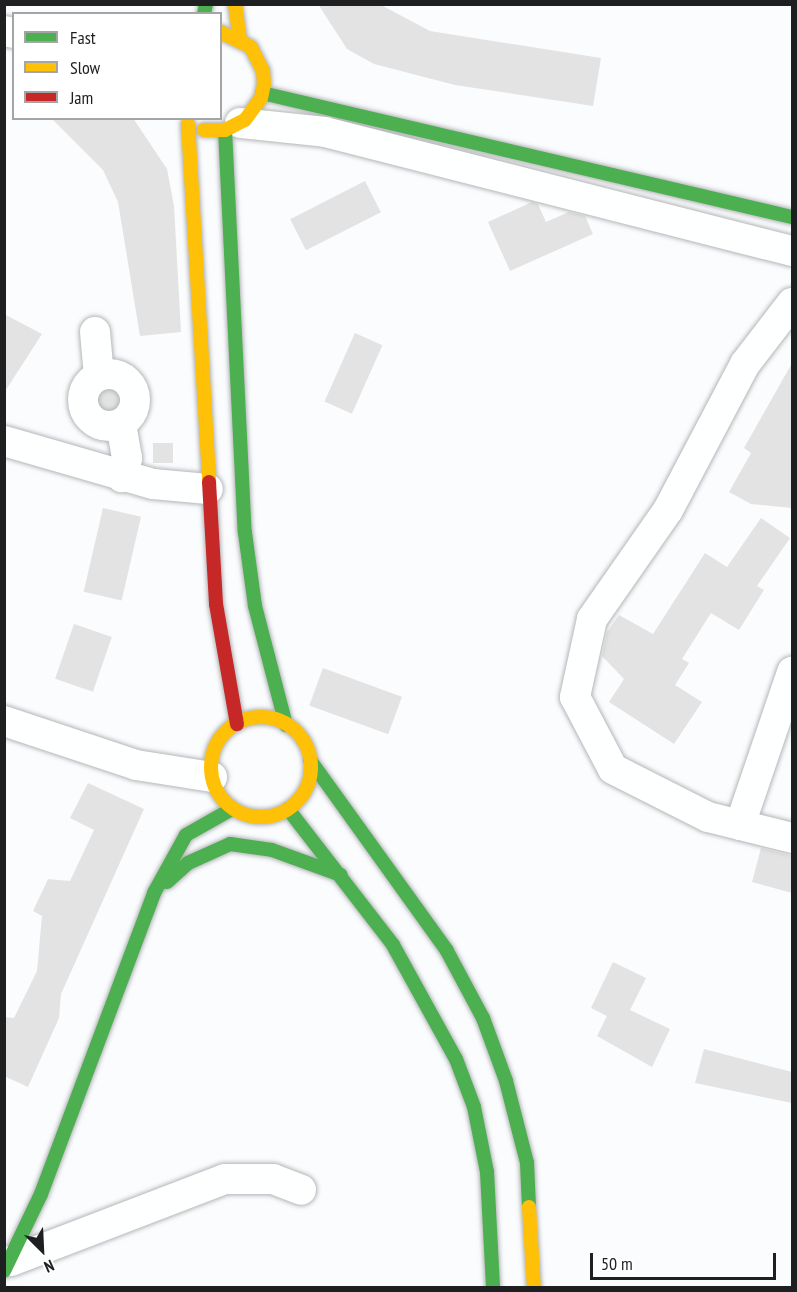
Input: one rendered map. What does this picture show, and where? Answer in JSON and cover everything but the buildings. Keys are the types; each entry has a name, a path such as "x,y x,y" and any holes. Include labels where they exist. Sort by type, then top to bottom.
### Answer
{"street":[{"path":"235,4 240,39"},
{"path":"222,33 240,39 258,58 263,71 262,93 255,110 232,127"},
{"path":"262,93 792,217"},
{"path":"237,724 216,604 184,121 203,130 232,127 325,132 792,251"},
{"path":"232,127 245,533 255,606 286,725"},
{"path":"792,303 746,364 668,510 592,619 575,697 613,769 708,817 792,838"},
{"path":"95,332 99,376 86,388 86,412 105,426 121,424 128,458 122,477"},
{"path":"11,440 122,477 153,484 208,489"},
{"path":"740,825 792,672"},
{"path":"310,760 304,792 288,809 263,817 232,808 220,797 212,777 213,751 221,737 237,724 265,718 286,725 305,744 310,760 422,914 483,1018 510,1092 527,1163 534,1287"},
{"path":"4,721 136,765 212,777"},
{"path":"8,1266 41,1194 154,893 186,835 232,808"},
{"path":"288,809 393,945 434,1017 474,1107 487,1172 493,1287"},
{"path":"154,893 188,863 230,844 272,850 341,875"},
{"path":"8,1266 225,1179 273,1179 301,1190"}],"traffic: fast":[{"path":"204,12 206,4"},
{"path":"262,93 792,217"},
{"path":"225,130 245,533 255,606 286,725"},
{"path":"310,760 447,951 483,1018 506,1081 527,1163 529,1207"},
{"path":"4,1271 41,1194 154,893 186,835 232,809"},
{"path":"288,809 393,945 456,1059 474,1107 487,1172 493,1288"},
{"path":"167,882 188,863 230,844 272,850 341,875"}],"traffic: slow":[{"path":"235,4 240,39"},
{"path":"204,130 225,130 245,120 261,98 264,84 263,71 251,47 222,33"},
{"path":"188,124 209,482"},
{"path":"261,717 280,721 296,732 307,748 311,767 307,786 296,802 280,813 261,817 242,813 226,802 215,786 211,767 215,748 226,732 242,721 261,717"},
{"path":"529,1207 534,1288"}],"traffic: jam":[{"path":"209,482 216,604 237,724"}]}
